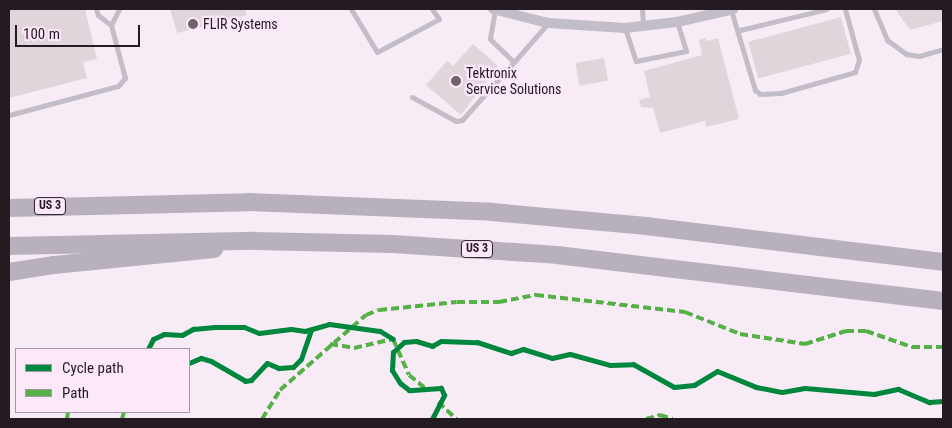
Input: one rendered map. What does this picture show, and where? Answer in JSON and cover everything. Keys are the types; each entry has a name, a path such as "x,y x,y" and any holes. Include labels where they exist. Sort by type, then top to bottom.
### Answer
{"highway":[{"name":"US 3","path":"9,208 248,202 492,212 646,226 943,262"},
{"name":"US 3","path":"9,246 254,241 393,244 557,255 943,301"},
{"path":"9,272 54,265 190,254 254,241"}],"street":[{"path":"494,9 548,23 625,28 642,24 677,22 733,9"}],"lane":[{"path":"96,9 98,15 111,24"},
{"path":"9,115 118,86 124,78 111,24 119,9"},
{"path":"351,9 377,52 439,19 432,9"},
{"path":"494,9 490,39 514,62"},
{"path":"642,9 642,24"},
{"path":"733,9 755,90 760,94 781,93 855,72 860,60 846,9"},
{"path":"740,30 827,9"},
{"path":"874,9 887,40 906,54 919,56 943,50"},
{"path":"625,28 636,60 686,51 677,22"},
{"path":"412,97 456,121 462,120 548,23"}],"building":[{"path":"9,9 85,9 97,59 83,62 87,78 9,98"},
{"name":"FLIR Systems","path":"170,9 245,9 247,15 177,33"},
{"path":"895,9 943,9 943,21 910,30"},
{"path":"841,17 851,54 758,79 748,42"},
{"path":"705,38 706,41 718,38 739,119 706,127 705,121 660,133 653,108 641,107 639,100 650,97 644,71 702,55 699,40"},
{"name":"Tektronix Service Solutions","path":"473,44 498,66 461,115 426,85 447,61 453,66"},
{"path":"604,58 608,81 579,86 575,63"}],"marked path":[{"path":"262,419 280,390 366,315 379,310 457,302 499,302 536,295 685,312 740,334 805,344 846,331 866,331 912,347 943,347"},
{"path":"330,344 354,348 393,339 409,375 426,389"},
{"path":"438,402 456,419"},
{"path":"67,419 68,413"},
{"path":"122,419 124,413"},
{"path":"646,419 660,415 672,419"}],"cycle path":[{"path":"148,348 153,339 164,334 182,335 193,329 215,327 244,327 259,333 291,329 305,331 329,324 380,331 393,339"},
{"path":"190,363 201,358 211,361 245,381 251,380 267,363 279,368 293,367 301,359 311,330"},
{"path":"432,419 444,395 441,388 409,390 400,383 392,370 393,352 404,342 416,341 432,346 441,341 477,342 511,353 523,349 552,358 570,354 610,365 633,364 674,387 694,385 717,371 756,387 782,392 805,388 874,394 898,389 929,402 943,401"}],"place":[{"name":"FLIR Systems","path":"193,24"},
{"name":"Tektronix Service Solutions","path":"456,81"}]}
